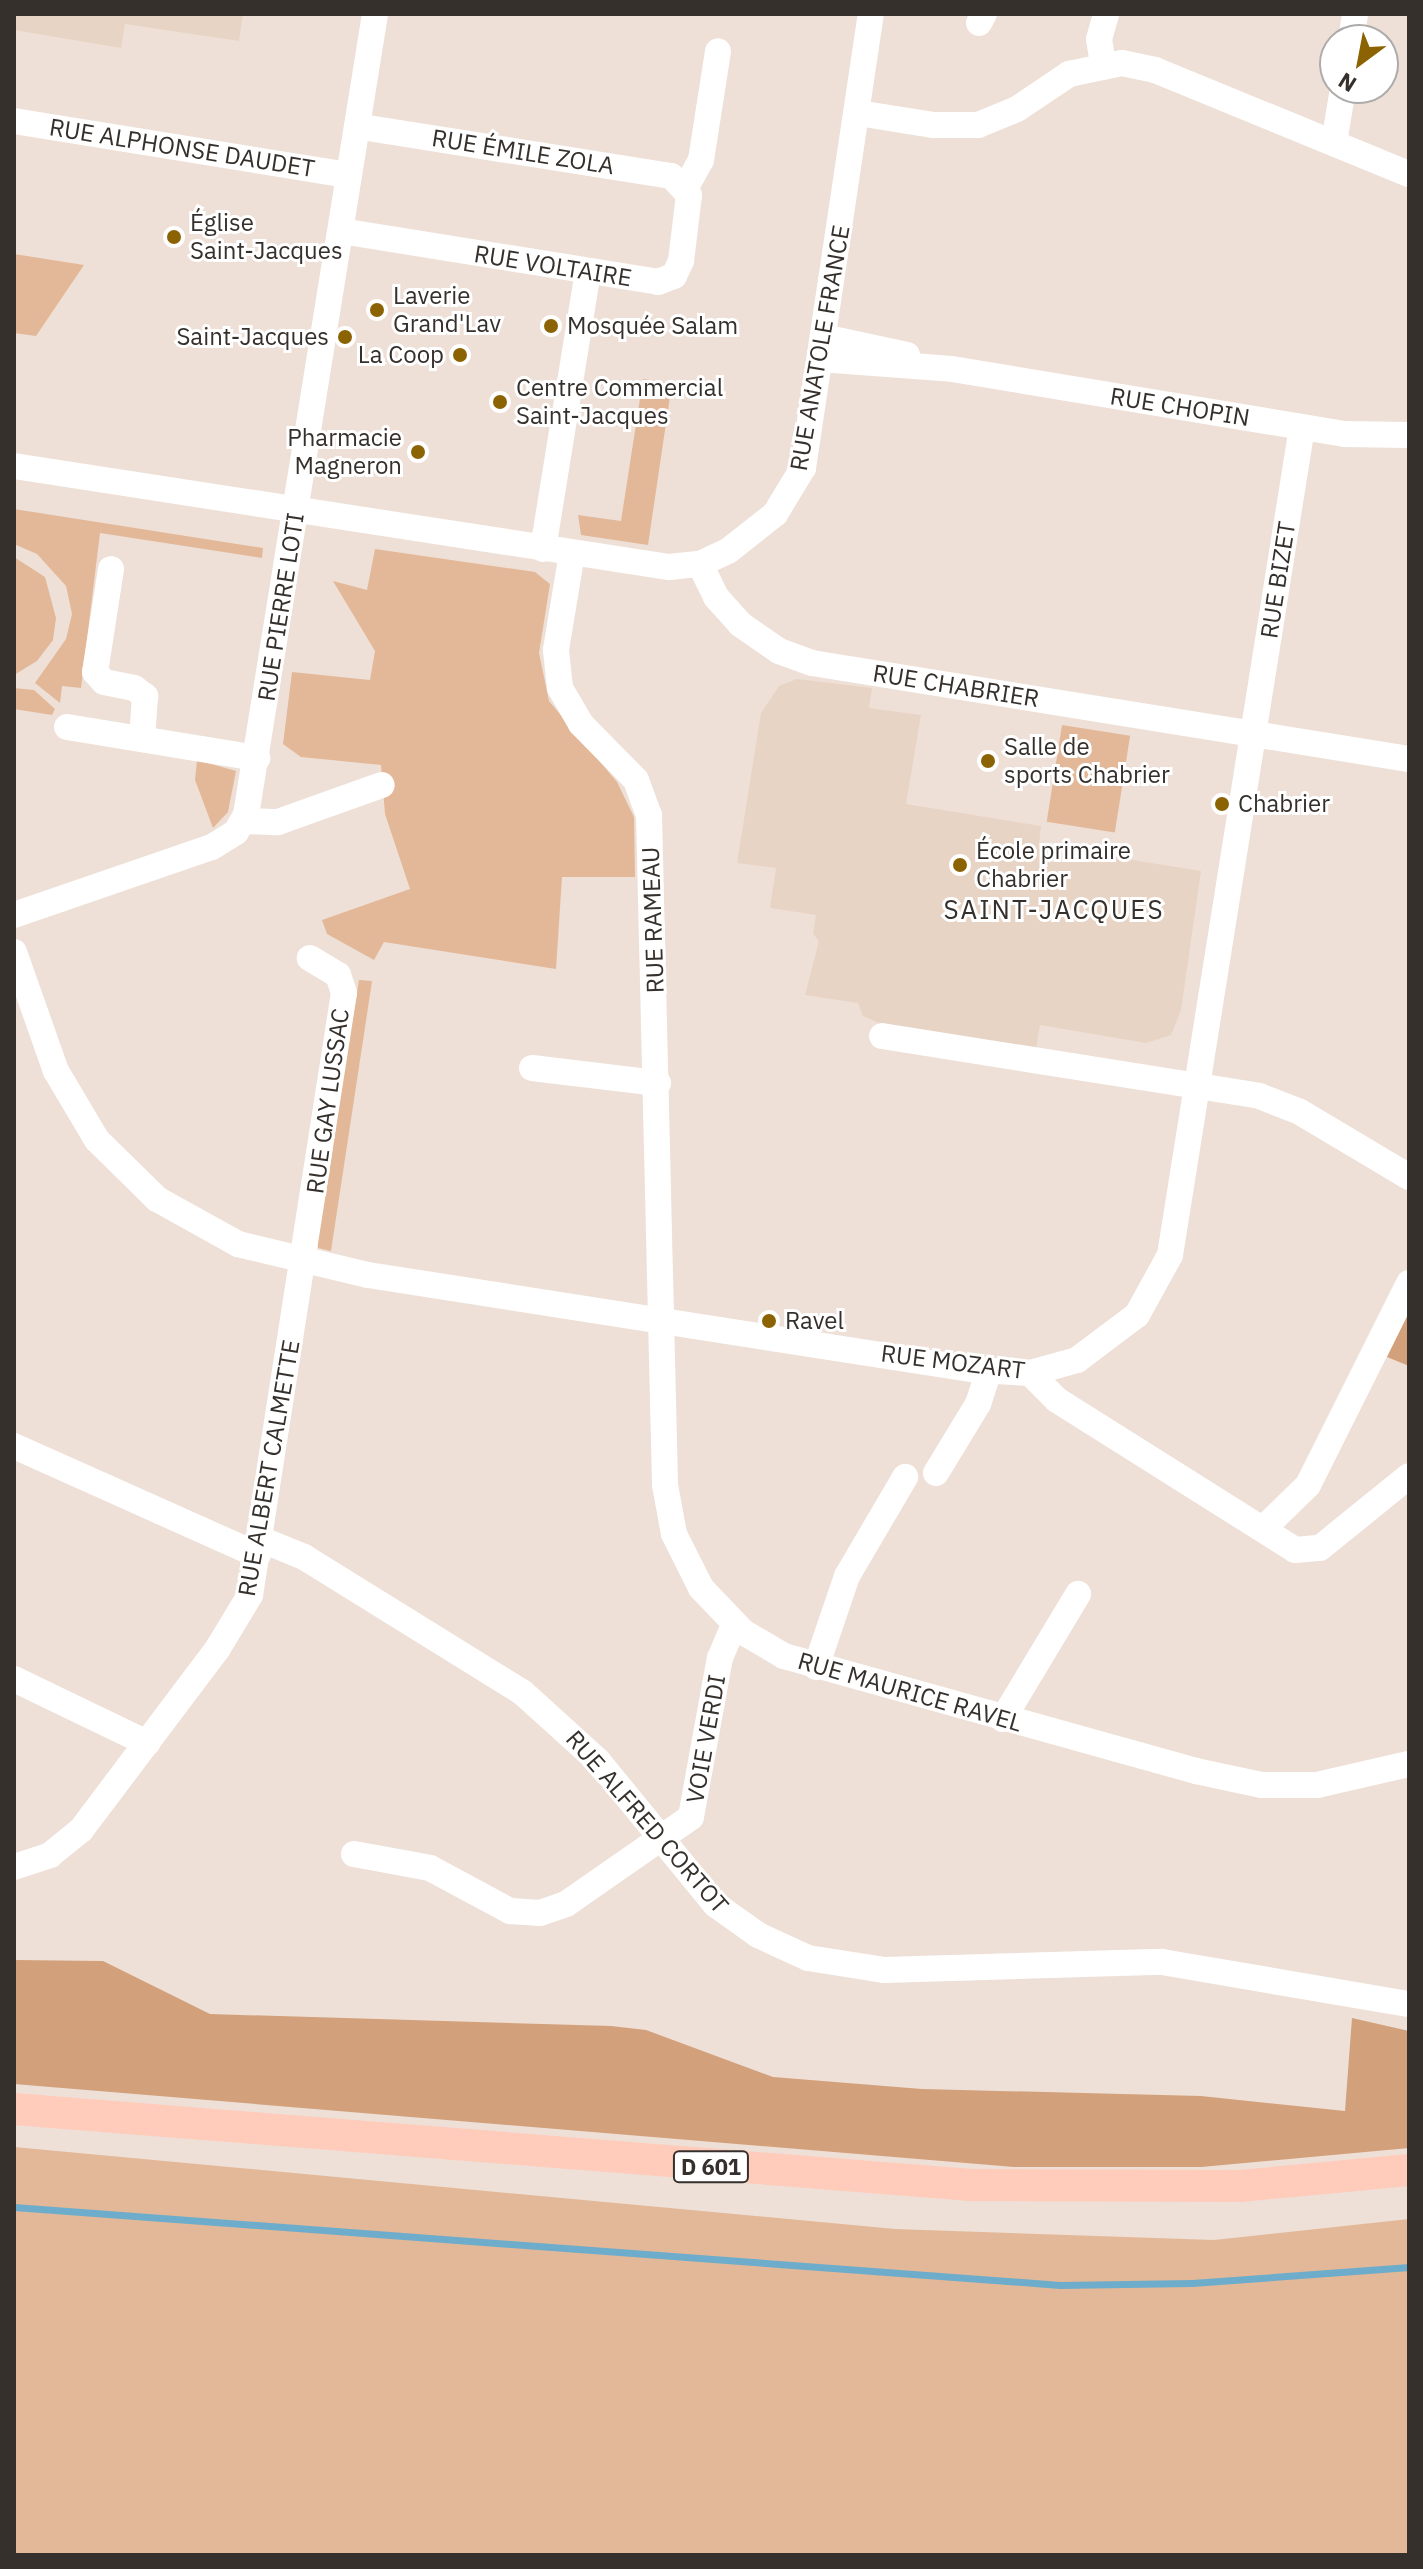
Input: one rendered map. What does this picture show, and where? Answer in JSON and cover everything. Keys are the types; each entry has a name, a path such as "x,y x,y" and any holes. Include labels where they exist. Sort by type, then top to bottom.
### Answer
{"main road":[{"name":"D 601","path":"14,2109 961,2185 1198,2187 1409,2170"},
{"name":"D 601","path":"14,2128 979,2205 1209,2207 1409,2190"}],"street":[{"name":"RUE PIERRE LOTI","path":"244,821 257,758 375,14"},
{"name":"RUE ANATOLE FRANCE","path":"14,466 669,567 700,564 747,539 796,486 807,446 871,14"},
{"path":"1103,64 1099,39 1106,14"},
{"path":"686,187 701,160 718,51"},
{"path":"858,113 934,125 978,125 1017,109 1069,74 1103,64 1155,70 1409,174"},
{"path":"1334,143 1340,104"},
{"name":"RUE ALPHONSE DAUDET","path":"14,121 349,175"},
{"name":"RUE ÉMILE ZOLA","path":"357,126 671,176 686,187"},
{"name":"RUE VOLTAIRE","path":"341,231 658,282 674,276 681,261 690,206 686,187"},
{"path":"543,549 588,272"},
{"name":"RUE CHOPIN","path":"822,348 1302,427 1372,437 1409,435"},
{"name":"RUE BIZET","path":"1254,732 1302,427"},
{"name":"RUE RAMEAU","path":"572,553 556,650 557,678 575,716 628,770 647,806 663,1321"},
{"name":"RUE CHABRIER","path":"700,564 732,616 758,638 801,660 1254,732"},
{"path":"111,569 95,672 104,682 134,688 145,696 142,739"},
{"path":"67,727 257,758"},
{"path":"1254,732 1409,759"},
{"name":"RUE MOZART","path":"14,952 60,1081 115,1161 157,1199 202,1228 252,1249 304,1262 663,1321 989,1371 1030,1373 1067,1364 1101,1347 1137,1315 1158,1283 1173,1243 1254,732"},
{"path":"14,915 222,843 244,821 278,822 382,785"},
{"name":"RUE GAY LUSSAC","path":"304,1262 344,993 338,975 310,958"},
{"path":"882,1036 1199,1085 1290,1107 1409,1177"},
{"path":"532,1068 658,1083"},
{"name":"RUE ALBERT CALMETTE","path":"14,1867 50,1855 74,1837 240,1615 253,1587 304,1262"},
{"path":"1263,1529 1308,1485 1409,1283"},
{"name":"RUE MAURICE RAVEL","path":"663,1321 667,1508 689,1570 734,1625 772,1650 816,1667 1003,1719 1262,1785 1334,1783 1409,1764"},
{"path":"936,1473 978,1404 989,1371"},
{"path":"1030,1373 1050,1395 1302,1552 1333,1539 1409,1476"},
{"name":"RUE ALFRED CORTOT","path":"14,1446 259,1547 304,1557 522,1692 598,1761 695,1884 736,1922 824,1962 896,1970 1162,1962 1409,2004"},
{"path":"816,1667 847,1576 905,1477"},
{"path":"1003,1719 1078,1594"},
{"name":"VOIE VERDI","path":"354,1854 419,1864 500,1907 531,1914 566,1904 686,1824 697,1803 720,1658 734,1625"},
{"path":"14,1679 147,1743"}],"shaded area":[{"path":"14,14 243,14 239,41 125,24 121,48 14,30"},
{"path":"14,254 84,265 36,336 14,333"},
{"path":"643,379 672,383 648,545 581,535 578,515 621,521"},
{"path":"14,509 263,548 262,558 100,533 81,688 62,686 60,703 35,683 66,639 72,614 66,586 37,554 14,544"},
{"path":"375,549 535,572 550,584 539,653 549,701 617,782 634,817 635,877 562,877 556,969 384,942 374,960 327,934 322,920 410,889 385,814 381,765 301,757 283,744 292,672 370,680 375,651 333,581 367,590"},
{"path":"14,557 45,577 56,618 53,640 37,661 14,675"},
{"name":"École primaire Chabrier","path":"797,679 872,688 869,708 921,715 906,804 1041,826 1039,845 1201,871 1181,1010 1171,1035 1146,1043 1040,1025 1036,1048 881,1024 863,1016 858,1003 805,995 819,941 813,934 816,915 770,908 776,868 737,863 761,713 779,686"},
{"path":"14,688 34,690 55,709 52,715 14,709"},
{"path":"1062,725 1130,736 1115,833 1047,822"},
{"path":"197,760 236,771 228,812 213,828 195,780"},
{"path":"359,980 372,981 331,1251 318,1248 318,1230"},
{"path":"1409,1312 1409,1366 1387,1357"},
{"path":"14,1960 103,1961 210,2014 611,2026 646,2030 773,2077 922,2089 1201,2096 1345,2111 1352,2018 1409,2031 1409,2148 1201,2167 1014,2167 14,2084"},
{"path":"14,2147 895,2229 1214,2240 1409,2219 1409,2555 14,2555"}],"waterway":[{"path":"14,2207 1060,2285 1192,2283 1409,2267"}],"place":[{"name":"Église Saint-Jacques","path":"174,237"},
{"name":"Laverie Grand'Lav","path":"377,310"},
{"name":"Mosquée Salam","path":"551,326"},
{"name":"Saint-Jacques","path":"345,337"},
{"name":"La Coop","path":"460,355"},
{"name":"Centre Commercial Saint-Jacques","path":"500,402"},
{"name":"Pharmacie Magneron","path":"418,452"},
{"name":"Salle de sports Chabrier","path":"988,761"},
{"name":"Chabrier","path":"1222,804"},
{"name":"École primaire Chabrier","path":"960,865"},
{"name":"Ravel","path":"769,1321"}],"district":[{"name":"SAINT-JACQUES","path":"1054,910"}]}
